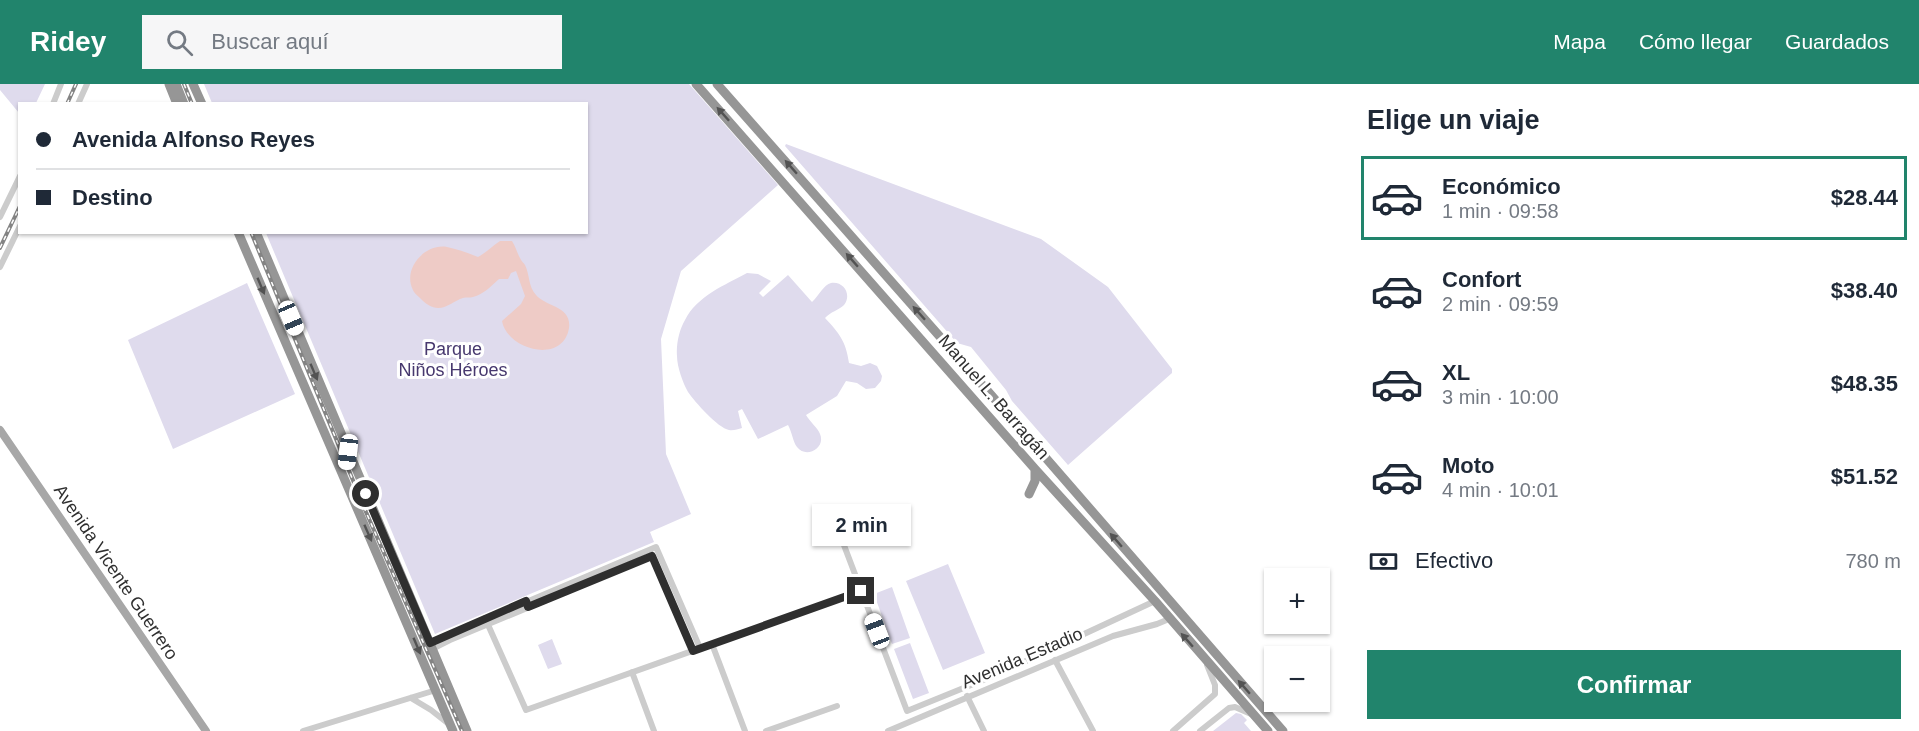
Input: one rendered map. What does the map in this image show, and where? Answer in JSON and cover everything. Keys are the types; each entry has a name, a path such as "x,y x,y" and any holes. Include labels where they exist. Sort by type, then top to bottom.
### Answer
{"highway":[{"path":"169,84 176,102"},
{"path":"176,84 183,102"},
{"path":"194,84 201,102"},
{"path":"200,84 207,102"},
{"name":"Manuel L. Barragán","path":"696,84 1268,731"},
{"name":"Manuel L. Barragán","path":"717,84 1283,731"},
{"path":"239,234 452,729"},
{"path":"257,234 467,731"},
{"path":"1012,442 1033,458 1082,514 1088,526"},
{"path":"345,480 348,452"},
{"path":"1029,494 1034,484 1035,469"},
{"path":"439,665 441,703"}],"main road":[{"name":"Avenida Vicente Guerrero","path":"0,430 206,731"}],"street":[{"path":"54,102 61,84"},
{"path":"79,102 87,84"},
{"path":"0,217 18,180"},
{"path":"0,267 18,230"},
{"path":"842,540 907,711 998,674 1155,601"},
{"path":"431,646 656,547 700,648"},
{"path":"527,604 652,556 693,651"},
{"path":"487,621 526,710 861,591"},
{"name":"Avenida Estadio","path":"888,731 1113,636 1169,619"},
{"path":"712,644 745,731"},
{"path":"1055,660 1093,731"},
{"path":"1173,731 1215,694 1215,685 1206,661"},
{"path":"632,672 654,731"},
{"path":"303,731 436,690"},
{"path":"967,696 984,731"},
{"path":"411,698 431,710 452,729"},
{"path":"766,731 837,706"},
{"path":"1200,731 1229,708 1235,707 1252,714"}],"green space":[{"path":"0,84 45,84 36,102 18,102 18,112 0,90"},
{"name":"Parque Niños Héroes","path":"204,84 689,84 778,185 681,271 661,339 666,454 691,514 650,532 654,542 435,634 266,234 588,234 588,102 212,102"},
{"path":"786,144 1041,239 1108,287 1172,369 1172,373 1068,465 1012,401 1006,390 971,347 957,343 785,146"},
{"path":"747,273 758,274 771,281 759,293 763,297 788,275 812,302 828,284 836,283 843,286 847,293 844,305 825,318 841,338 849,363 861,366 870,363 877,366 882,376 875,388 866,389 857,383 846,381 837,396 806,415 819,432 821,439 818,447 810,452 797,447 788,425 758,439 742,409 738,411 742,428 729,430 724,428 691,396 681,375 677,360 678,342 681,328 690,312 712,292"},
{"path":"247,283 295,394 173,449 128,340"},
{"path":"948,564 985,653 943,670 906,581"},
{"path":"892,587 910,638 892,644 874,594"},
{"path":"552,639 562,664 548,669 538,645"},
{"path":"910,643 929,693 913,699 894,649"},
{"path":"1236,713 1241,714 1247,720 1244,723 1251,731 1213,731"}],"shaded area":[{"path":"500,241 512,241 525,265 536,295 567,315 569,328 565,340 557,347 546,350 524,346 506,331 502,321 521,304 525,296 516,271 511,273 508,279 499,279 480,294 460,299 442,308 429,306 414,291 410,282 413,266 424,253 431,249 447,247 478,257"}],"railway":[{"path":"68,102 76,84"},
{"path":"184,84 191,102"},
{"path":"0,248 18,210"},
{"path":"252,234 366,512 462,731"}],"route":[{"path":"366,494 430,643 526,601 528,607 652,556 693,651 861,591"}]}
